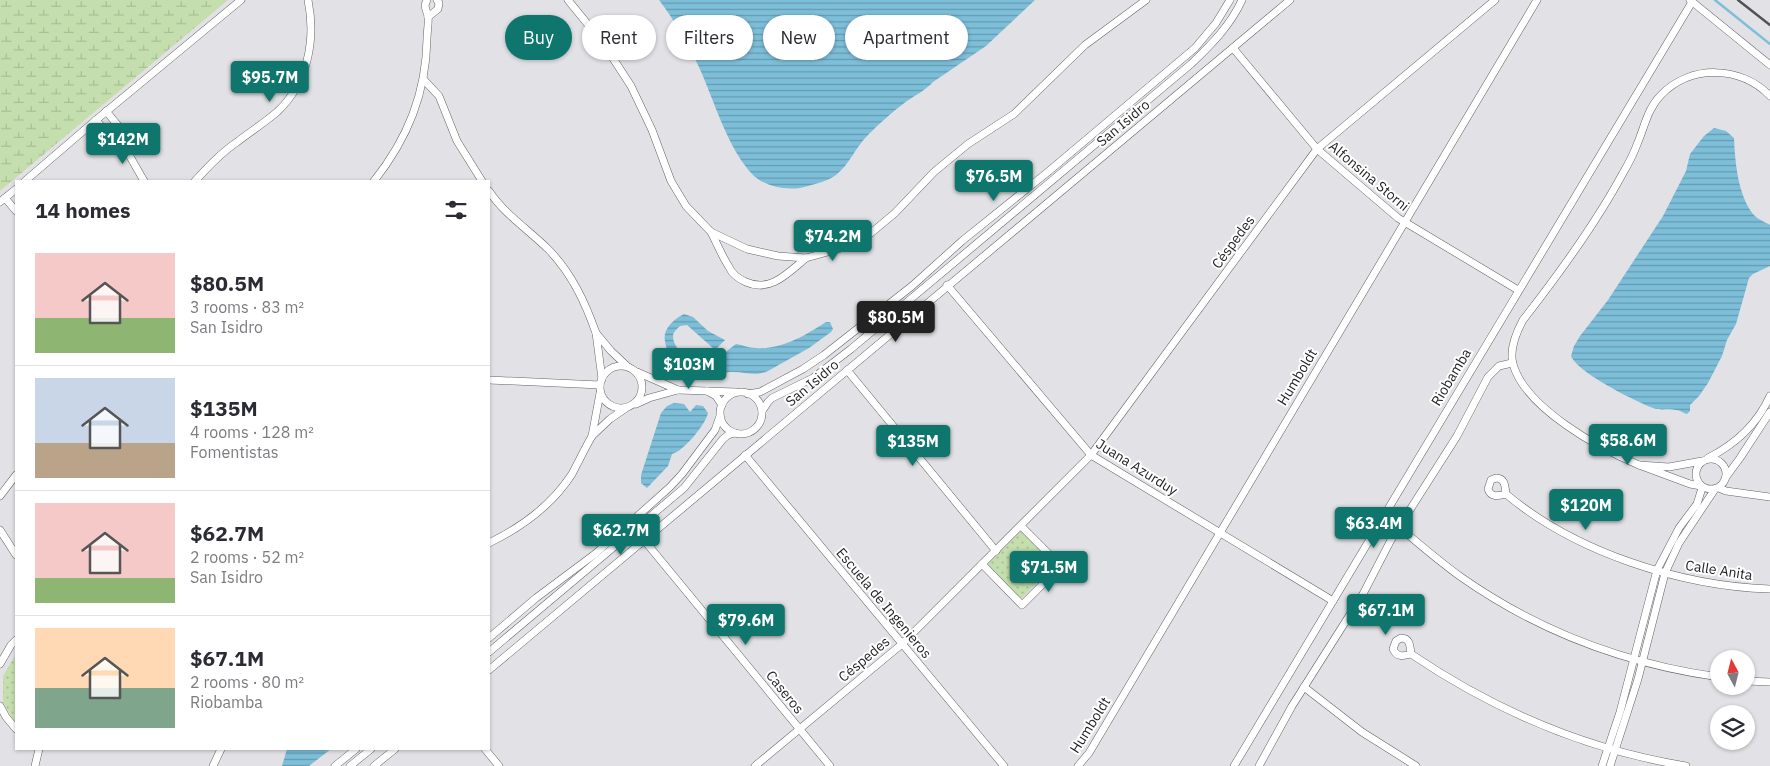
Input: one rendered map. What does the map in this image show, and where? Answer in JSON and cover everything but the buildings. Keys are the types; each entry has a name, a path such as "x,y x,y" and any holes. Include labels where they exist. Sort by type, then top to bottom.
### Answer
{"street":[{"path":"26,180 106,111 241,0"},
{"path":"196,180 224,153 278,111 293,93 304,71 310,48 312,25 308,0"},
{"path":"375,180 404,135 424,80 428,17 424,5 427,0"},
{"path":"428,17 438,9 439,3 437,0"},
{"path":"568,0 589,24 618,64 643,110 664,166 677,194 711,232 729,268 742,280 761,286 777,281 806,258"},
{"path":"711,232 762,254 806,258 838,250 855,242 884,223 934,172 968,144 1014,114 1085,45 1146,0"},
{"path":"490,651 584,568 682,474 715,430 722,405 730,395 766,389 824,355 927,273 1195,48 1216,23 1230,0"},
{"path":"720,416 725,427 735,433 742,434 753,430 760,422 762,411 772,398 812,378 837,360 1201,54 1231,20 1242,0"},
{"name":"San Isidro","path":"490,669 1290,0"},
{"name":"Céspedes","path":"755,766 902,644 1091,455 1317,149 1495,0"},
{"name":"Humboldt","path":"1078,766 1089,753 1537,0"},
{"path":"1691,1 1770,65"},
{"name":"Riobamba","path":"1234,766 1691,1"},
{"path":"1195,48 1201,54"},
{"name":"Alfonsina Storni","path":"1233,48 1317,149 1404,222 1518,290"},
{"path":"1770,96 1762,88 1744,78 1716,72 1686,78 1662,94 1647,114 1635,151 1610,196 1578,245 1520,326 1514,340 1512,362 1521,384 1539,403 1591,441 1622,458 1690,484 1770,497"},
{"path":"424,80 439,96 457,141 481,180"},
{"path":"106,111 120,128 120,139 143,180"},
{"path":"96,120 109,136 120,139"},
{"path":"106,131 108,123 115,122"},
{"path":"1062,160 1068,167"},
{"path":"15,191 3,200 15,206"},
{"path":"490,192 519,225 548,250 567,272 585,303 596,333 601,385 605,401 611,406 626,408"},
{"path":"927,273 933,280"},
{"name":"Juana Azurduy","path":"948,285 1091,455 1333,601"},
{"path":"596,333 611,351 642,380 643,388 639,399 634,405"},
{"path":"1259,766 1304,687 1348,618 1399,526 1457,436 1488,377 1499,366 1512,362"},
{"path":"592,436 601,385 607,372 613,368 621,366 632,369 678,390"},
{"path":"847,370 996,551"},
{"path":"490,380 601,385"},
{"path":"490,542 520,526 552,500 572,474 592,436 610,418 626,408 649,398 678,390 745,393 758,400 762,411"},
{"path":"707,391 716,396 722,405"},
{"path":"1702,487 1695,478 1696,469 1704,460 1734,444 1747,432 1760,416 1770,398"},
{"path":"1661,572 1717,488 1752,442 1770,412"},
{"path":"490,637 536,598 584,568 684,488 723,439 735,433"},
{"name":"Escuela de Ingenieros","path":"745,455 1004,766"},
{"path":"1639,465 1669,466 1704,460 1717,460 1724,467 1726,478"},
{"path":"0,496 15,476"},
{"path":"1602,766 1638,661 1661,572 1679,528 1697,504 1702,487"},
{"name":"Calle Anita","path":"1506,494 1533,514 1608,553 1661,572 1721,584 1770,589"},
{"path":"982,564 1022,605 1061,566 1021,526"},
{"path":"1399,526 1433,556 1462,577 1511,608 1575,639 1638,661 1683,672 1710,676"},
{"path":"0,530 15,553"},
{"name":"Caseros","path":"644,540 830,766"},
{"path":"0,664 11,644 15,641"},
{"path":"1411,654 1438,672 1490,701 1549,728 1607,749 1686,766"},
{"path":"1610,766 1638,678 1638,661"},
{"path":"1755,681 1770,682"},
{"path":"1304,687 1362,732 1416,766"},
{"path":"0,706 15,728"},
{"path":"35,766 40,750"},
{"path":"213,766 221,750"},
{"path":"335,766 355,750"},
{"path":"350,766 370,750"},
{"path":"374,766 394,750"},
{"path":"486,750 500,766"}],"green space":[{"path":"0,0 228,0 0,191"},
{"path":"1021,531 1055,565 1021,599 987,565"},
{"path":"15,656 15,722 3,702 3,676"}],"water":[{"path":"659,0 1035,0 986,46 968,58 968,15 845,15 845,60 965,60 885,119 864,139 845,166 836,175 820,182 792,189 778,187 759,180 744,165 722,123 696,60 753,60 753,15 669,15"},
{"path":"1714,128 1726,131 1734,138 1736,168 1744,197 1755,216 1770,225 1770,266 1749,278 1736,324 1727,340 1722,356 1708,383 1690,405 1690,411 1687,414 1678,410 1656,409 1608,386 1584,370 1571,356 1580,336 1608,300 1663,216 1686,171 1690,154 1704,136"},
{"path":"684,314 693,317 708,331 725,340 714,349 687,325 680,326 675,331 674,341 680,352 706,374 698,376 685,373 675,364 668,352 665,338 666,331 672,322"},
{"path":"826,322 830,322 833,329 831,332 809,348 768,371 758,374 730,372 717,374 714,371 722,356 736,344 753,348 775,347 802,336"},
{"path":"674,403 684,404 690,412 696,405 703,406 708,413 703,424 693,437 682,448 672,454 668,466 647,488 641,483 641,475 661,413 667,406"},
{"path":"287,750 330,750 309,766 282,766"}],"waterway":[{"path":"1715,0 1770,44"}],"railway":[{"path":"1738,0 1770,25"}]}
